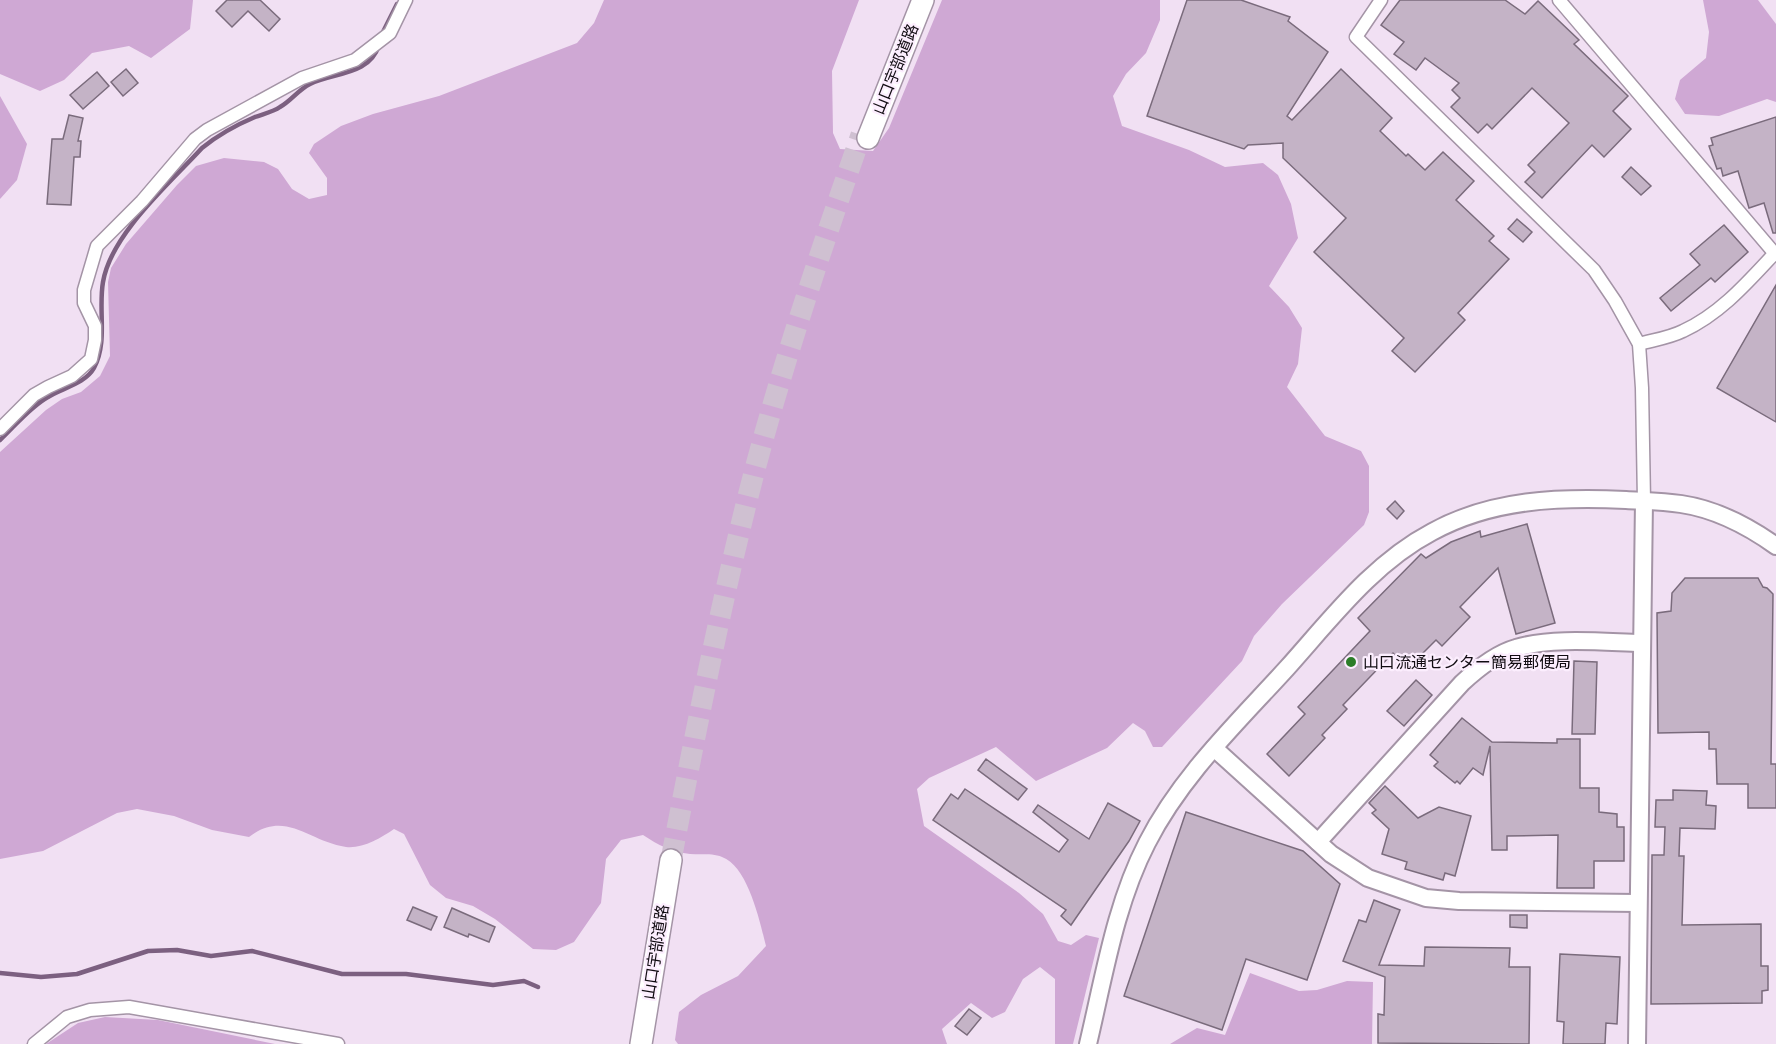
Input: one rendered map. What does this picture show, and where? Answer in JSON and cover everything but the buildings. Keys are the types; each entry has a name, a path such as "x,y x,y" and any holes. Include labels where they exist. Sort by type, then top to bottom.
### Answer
{"highway":[{"name":"山口宇部道路","path":"914,0 864,136 923,0"},
{"name":"山口宇部道路","path":"641,1044 676,861 652,1044"}],"street":[{"path":"0,429 34,395 72,376 91,359 95,340 94,326 84,303 84,290 96,246 142,201 195,139 207,130 302,78 356,60 390,33 406,0"},
{"path":"1381,0 1356,37 1594,270 1616,301 1639,344 1644,501 1637,1044"},
{"path":"1559,0 1775,254 1734,296 1706,319 1681,332 1639,344"},
{"path":"1088,1044 1116,922 1147,843 1165,813 1184,784 1214,748 1358,590 1406,547 1430,532 1478,511 1509,505 1583,498 1681,503 1724,516 1761,535 1776,546"},
{"path":"1318,842 1462,683 1478,668 1497,656 1514,648 1542,642 1641,643"},
{"path":"1214,748 1331,854 1368,879 1426,898 1459,901 1638,903"},
{"path":"34,1044 67,1017 90,1010 129,1007 338,1044"}],"shaded area":[{"path":"0,0 193,0 190,29 151,58 129,46 92,53 64,80 40,91 0,74"},
{"path":"604,0 859,0 832,71 833,133 840,149 873,151 889,128 942,0 1160,0 1160,20 1146,53 1126,74 1113,96 1122,126 1189,150 1225,167 1263,163 1278,175 1291,204 1298,238 1269,286 1289,307 1302,328 1298,364 1287,387 1325,436 1361,451 1369,466 1369,512 1364,525 1282,604 1254,636 1242,661 1162,747 1153,747 1145,731 1133,723 1107,748 1036,781 996,747 929,778 917,789 924,826 1019,893 1043,914 1058,941 1071,945 1086,935 1099,938 1073,1044 1055,1044 1055,979 1040,967 1023,979 1005,1012 992,1018 971,1003 942,1029 947,1044 678,1044 675,1040 679,1012 701,995 738,976 766,946 752,896 739,871 731,862 718,856 671,850 643,835 621,840 606,859 601,903 574,942 556,950 533,949 495,919 473,906 446,898 430,885 404,834 394,829 365,845 346,847 286,827 275,826 262,829 249,837 212,830 174,816 137,809 117,813 43,851 0,859 0,452 46,410 62,399 81,392 100,376 110,356 108,282 111,268 126,244 196,166 224,158 264,162 278,169 292,189 309,199 327,195 327,178 309,153 314,144 341,126 373,114 439,96 577,43 594,23"},
{"path":"1703,0 1758,0 1776,24 1776,102 1767,99 1719,116 1685,114 1675,99 1680,80 1706,58 1709,32"},
{"path":"0,96 27,144 17,180 0,199"},
{"path":"1250,973 1299,991 1317,990 1347,981 1373,982 1372,1044 1170,1044 1197,1028 1225,1035"},
{"path":"105,1017 158,1020 275,1044 46,1044 78,1023"}],"waterway":[{"path":"382,34 397,4"},
{"path":"0,440 41,401 79,382 94,368 101,348 102,293 108,264 129,228 174,177 202,148 221,135 248,120 277,109 310,84 359,68 374,55 379,45"},
{"path":"0,973 41,977 77,974 148,951 177,950 211,956 252,951 342,974 406,974 493,985 524,981 538,987"}],"tunnel":[{"path":"671,860 720,617 754,473 804,303 861,135"}],"place":[{"name":"山口流通センター簡易郵便局","path":"1351,662"}]}
